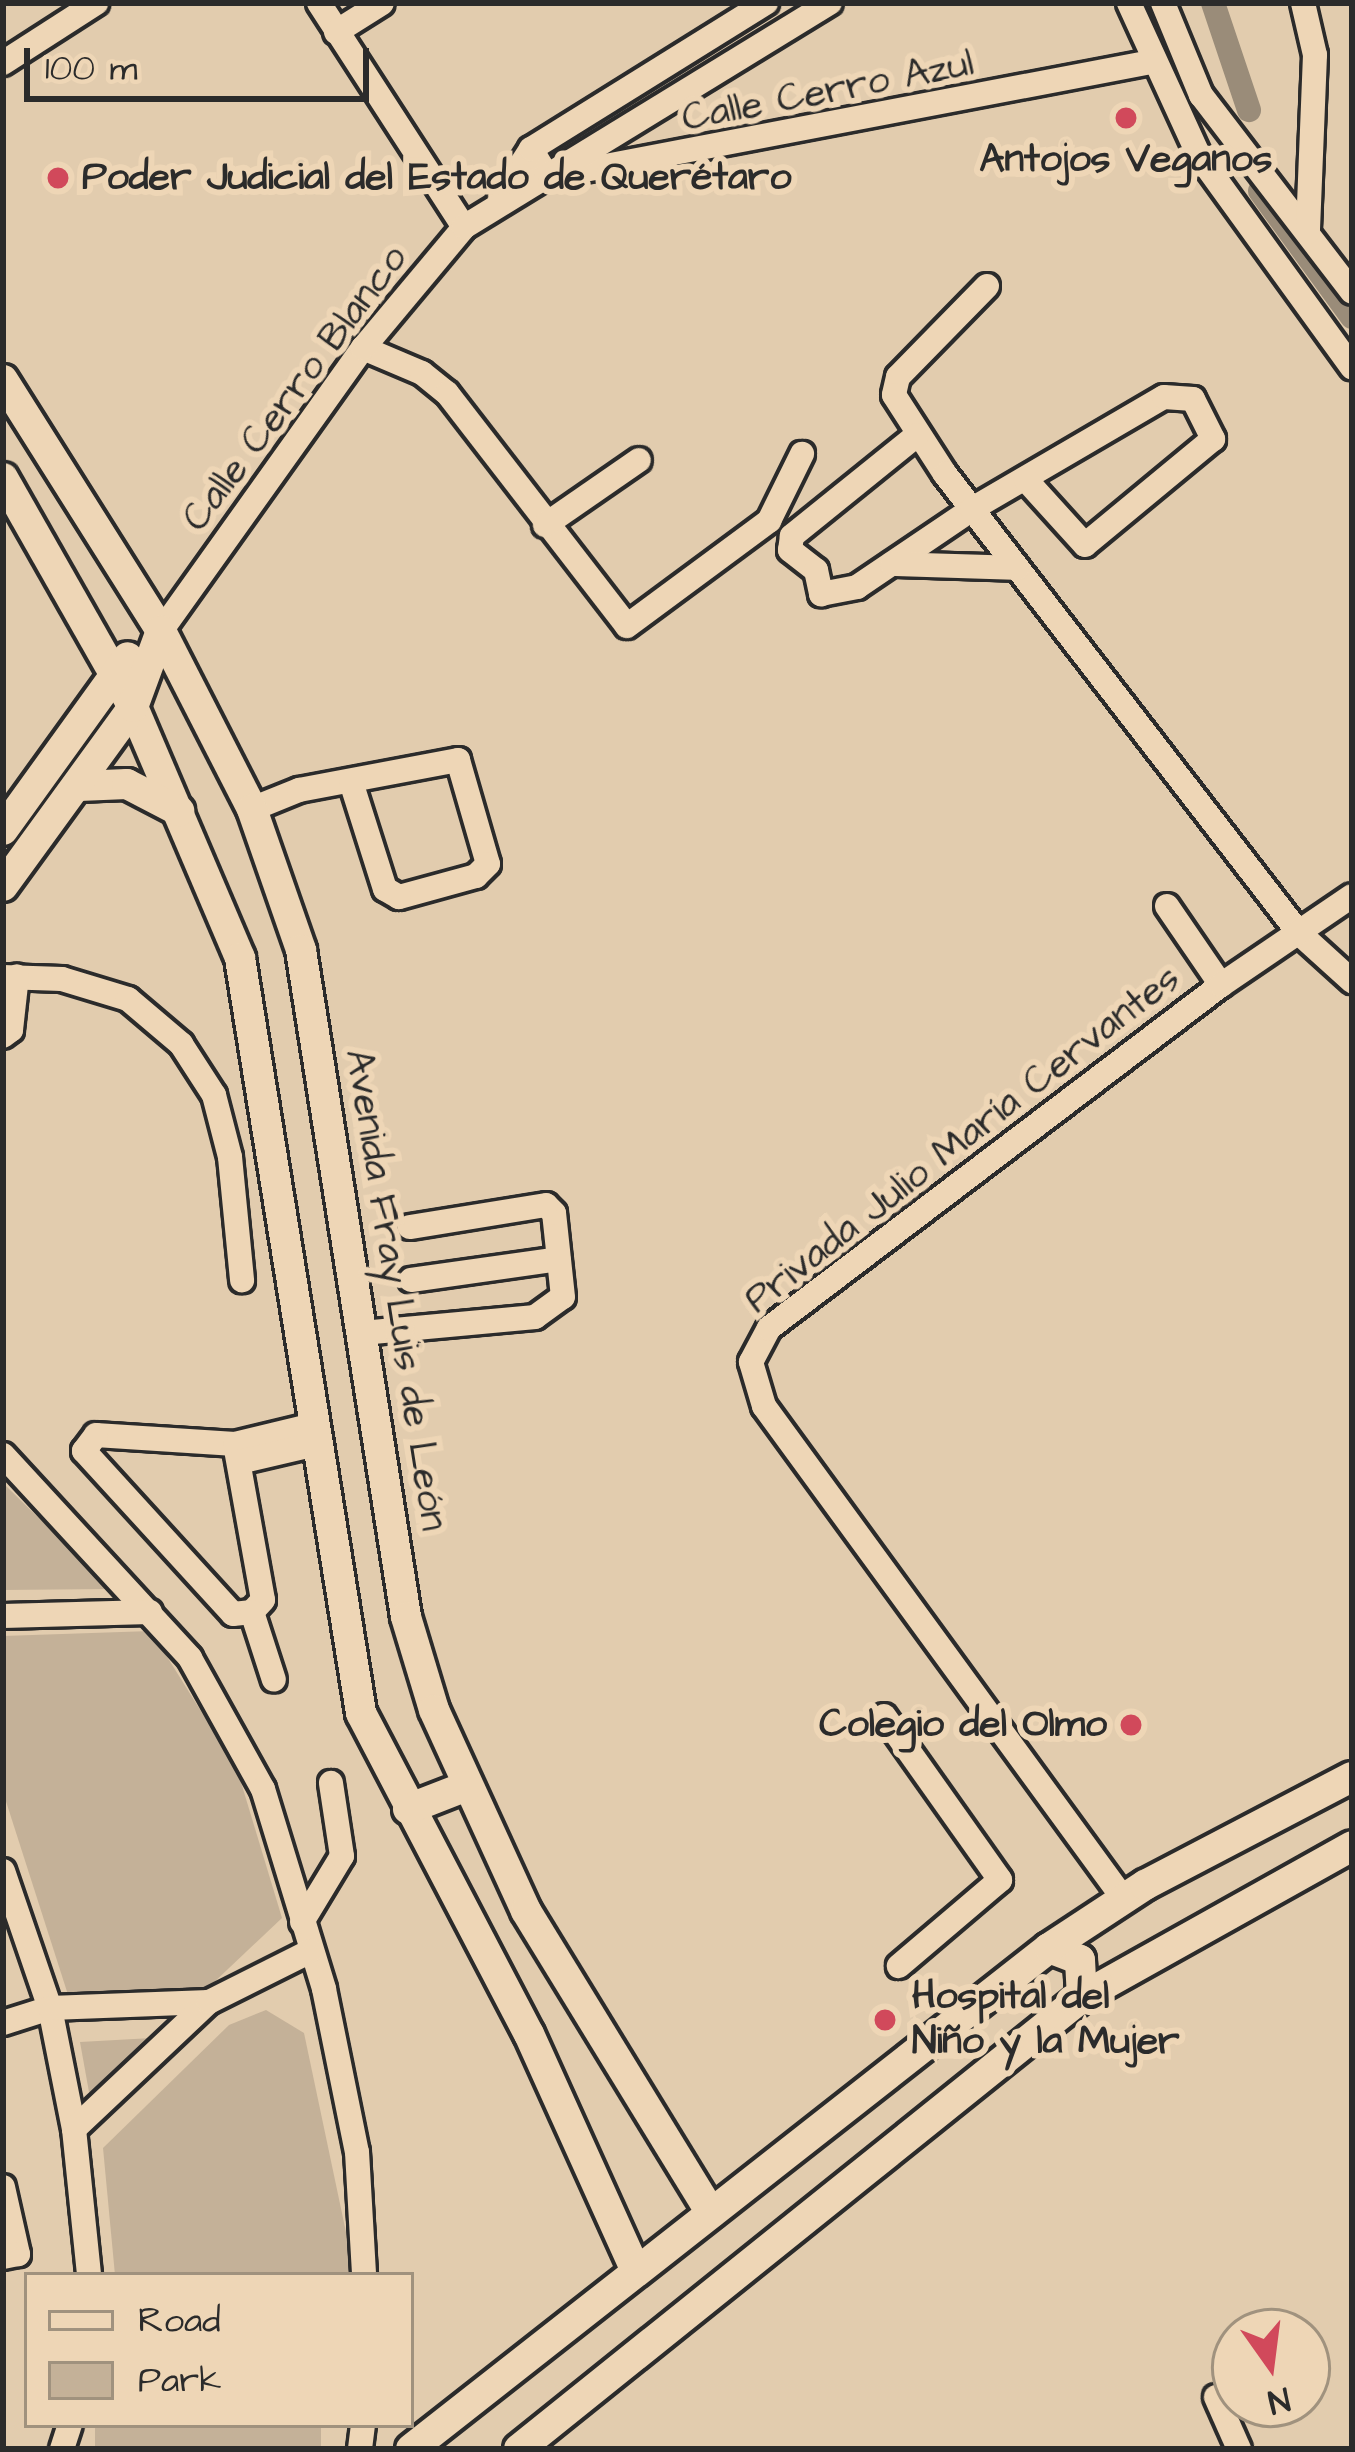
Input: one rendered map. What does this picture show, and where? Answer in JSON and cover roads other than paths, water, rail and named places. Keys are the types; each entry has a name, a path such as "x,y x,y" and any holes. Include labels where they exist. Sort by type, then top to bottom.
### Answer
{"main road":[{"name":"Avenida Fray Luis de León","path":"3,380 160,631 252,809 301,950 406,1617 467,1786 526,1911 711,2212"},
{"path":"3,478 134,706 251,999 346,1658 361,1713 529,2034 636,2271"},
{"path":"3,830 113,669 160,631"},
{"path":"3,886 134,706 160,631"},
{"path":"80,786 127,784 179,811"},
{"path":"411,2449 1049,1948 1123,1898 1352,1777"},
{"path":"408,1809 467,1786"},
{"path":"519,2449 1082,1997 1352,1846"},
{"path":"1049,1948 1080,1960 1082,1997"}],"street":[{"path":"3,63 96,3"},
{"path":"319,3 464,227"},
{"path":"336,32 382,3"},
{"name":"Calle Cerro Blanco","path":"499,199 531,149 766,3"},
{"name":"Calle Cerro Blanco","path":"160,631 363,348 464,227 499,199 548,177 830,3"},
{"path":"1129,3 1174,113 1352,367"},
{"path":"1162,3 1201,95 1352,292"},
{"path":"1304,3 1316,55 1308,232"},
{"name":"Calle Cerro Azul","path":"548,177 1151,62"},
{"path":"1174,113 1201,95"},
{"path":"531,149 548,177"},
{"path":"987,286 898,377 893,394 917,436 1299,933 1352,981"},
{"path":"363,348 447,393 545,525 632,627 769,521 802,454"},
{"path":"917,436 792,536 790,550 816,570 821,594 857,587 972,508 1175,393 1192,399 1213,439 1085,544 1026,480"},
{"path":"545,525 639,460"},
{"path":"892,564 1017,568"},
{"path":"252,809 351,782 458,760 488,864 476,876 399,897 385,889 351,782"},
{"name":"Privada Julio María Cervantes","path":"1123,1898 764,1406 751,1362 769,1328 1221,985 1352,896"},
{"path":"1167,907 1221,985"},
{"path":"3,1036 11,1030 10,976 128,999 181,1044 214,1095 230,1156 242,1280"},
{"path":"362,1333 554,1310 563,1297 554,1213 546,1205 410,1227"},
{"path":"411,1280 559,1259"},
{"path":"237,1453 262,1600 252,1612 233,1614 84,1451 96,1435 237,1453 315,1435"},
{"path":"3,1454 150,1612 233,1727 263,1789 311,1951 356,2152 364,2272"},
{"path":"3,1616 150,1612"},
{"path":"252,1612 274,1680"},
{"path":"884,1717 1000,1880 899,1966"},
{"path":"302,1922 342,1856 331,1783"},
{"path":"3,1870 50,2008 74,2128 88,2272"},
{"path":"74,2128 208,2002 311,1951"},
{"path":"3,2023 50,2008 208,2002"},
{"path":"3,2187 18,2254 3,2257"}],"waterway":[{"path":"1213,3 1249,110"},
{"path":"1260,191 1352,317"}],"place":[{"name":"Antojos Veganos","path":"1126,118"},
{"name":"Poder Judicial del Estado de Querétaro","path":"58,178"},
{"name":"Colegio del Olmo","path":"1131,1725"},
{"name":"Hospital del Niño y la Mujer","path":"885,2020"}]}
